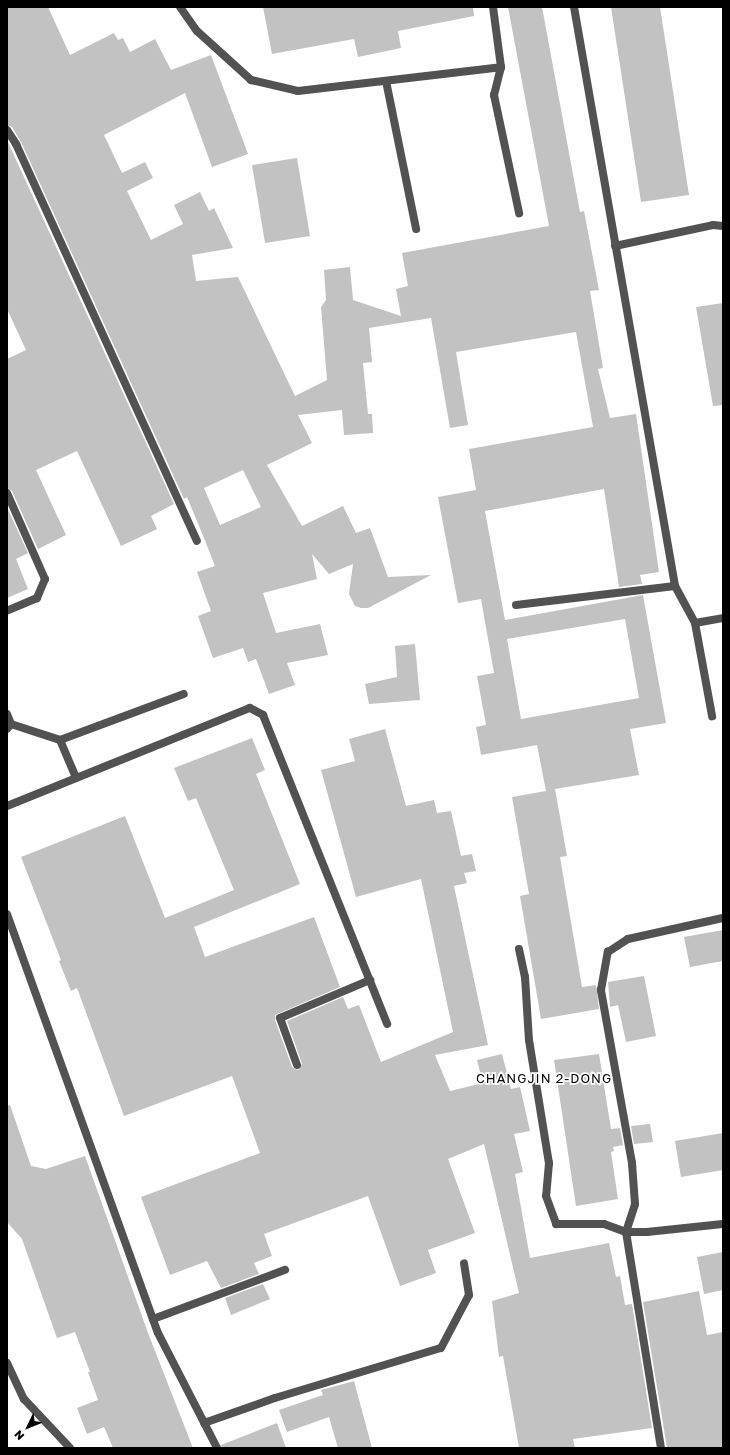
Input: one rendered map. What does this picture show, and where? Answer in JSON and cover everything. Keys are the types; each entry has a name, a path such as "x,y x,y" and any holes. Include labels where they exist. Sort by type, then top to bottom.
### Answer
{"street":[{"path":"180,7 196,31 251,80 298,91 501,67"},
{"path":"493,7 501,67 494,94 519,213"},
{"path":"574,7 675,586 695,623 712,716"},
{"path":"386,81 416,229"},
{"path":"7,130 16,144 197,541"},
{"path":"615,246 712,225 723,226"},
{"path":"7,493 45,579 37,598 7,611"},
{"path":"516,605 675,586"},
{"path":"695,623 723,618"},
{"path":"7,714 9,726 60,740 184,694"},
{"path":"7,806 75,776 250,708 263,715 387,1024"},
{"path":"60,740 75,776"},
{"path":"7,914 153,1319 217,1448"},
{"path":"661,1448 626,1232 635,1204 632,1163 601,990 608,952 628,939 723,918"},
{"path":"519,949 525,977 529,1040 549,1163 546,1196 556,1224 604,1224 626,1232 647,1232 723,1224"},
{"path":"297,1065 280,1018 370,980"},
{"path":"204,1423 275,1398 441,1348 469,1295 464,1263"},
{"path":"153,1319 285,1270"},
{"path":"7,1363 24,1399 70,1448"}],"building":[{"path":"7,7 48,7 70,55 114,33 118,40 123,38 130,52 155,39 171,70 211,55 248,154 212,167 185,93 104,135 122,173 145,162 153,178 127,191 151,240 183,224 174,205 200,192 209,211 214,208 233,248 192,255 196,281 238,277 295,396 327,380 321,307 326,300 324,270 350,267 353,300 401,316 396,289 408,286 402,253 549,226 508,7 542,7 580,212 584,211 599,290 590,291 603,368 598,369 610,418 636,414 659,572 640,575 642,584 619,587 604,489 485,511 505,620 643,595 666,723 630,729 639,775 555,789 567,856 560,857 582,987 596,985 599,1009 541,1019 520,896 529,894 512,797 546,791 537,745 481,755 476,727 486,725 477,676 494,673 481,599 458,603 438,497 476,490 469,449 593,427 576,332 456,352 468,425 450,428 431,318 369,328 372,362 363,363 368,414 372,414 373,433 344,435 342,410 298,415 312,443 267,465 302,526 343,506 356,533 370,528 388,577 431,575 368,608 361,608 355,606 349,594 353,564 329,574 312,554 317,579 263,593 276,633 320,624 328,655 287,663 295,685 269,694 256,659 248,662 243,648 213,658 198,616 211,611 197,572 215,566 187,497 184,499 21,142 12,127 7,125","holes":["243,470 261,507 220,525 204,488","625,619 639,698 521,719 507,639"]},
{"path":"263,7 473,7 474,16 398,31 401,48 358,57 354,39 272,54"},
{"path":"611,7 660,7 689,195 641,202"},
{"path":"7,140 174,504 151,516 157,529 121,546 77,451 36,470 66,535 38,549 12,491 7,488 7,359 26,350 7,309"},
{"path":"297,158 310,236 265,243 252,165"},
{"path":"723,303 723,405 713,406 696,307"},
{"path":"7,507 28,553 16,559 28,589 7,598"},
{"path":"415,644 420,700 369,704 365,684 397,677 395,646"},
{"path":"385,729 406,806 434,800 437,813 451,811 461,856 472,854 476,871 464,873 467,883 454,886 488,1045 435,1055 450,1091 483,1083 477,1060 502,1054 511,1089 520,1087 530,1131 514,1134 523,1172 515,1174 530,1258 609,1243 616,1277 620,1276 625,1305 632,1304 652,1428 573,1439 575,1448 519,1448 503,1356 499,1357 492,1301 519,1293 484,1144 448,1159 475,1233 428,1250 436,1273 400,1286 368,1196 264,1234 272,1256 254,1263 259,1274 221,1288 207,1261 170,1275 141,1197 260,1153 232,1076 124,1116 77,988 71,991 59,961 61,960 21,857 125,816 165,918 234,890 196,798 188,801 174,768 252,738 265,770 256,774 300,884 194,927 205,957 314,917 340,987 275,1015 275,1020 292,1067 298,1070 302,1064 287,1021 343,997 348,1009 359,1005 381,1062 453,1032 421,879 356,897 321,770 355,761 349,739"},
{"path":"723,930 723,961 690,967 684,937"},
{"path":"644,976 656,1036 626,1042 618,1005 610,1007 608,982"},
{"path":"599,1054 611,1129 620,1128 623,1145 613,1147 614,1151 611,1152 618,1199 576,1206 554,1060"},
{"path":"10,1105 31,1166 46,1169 85,1156 148,1333 193,1448 113,1448 104,1427 87,1434 77,1408 98,1400 88,1372 90,1372 75,1332 57,1338 22,1239 7,1222 7,1106"},
{"path":"650,1124 653,1142 634,1144 631,1126"},
{"path":"723,1133 723,1170 681,1177 675,1141"},
{"path":"723,1252 723,1290 704,1294 697,1257"},
{"path":"263,1284 270,1299 231,1315 225,1298"},
{"path":"699,1291 707,1335 723,1332 723,1448 667,1448 643,1302"},
{"path":"354,1381 372,1448 338,1448 329,1417 287,1432 279,1410 323,1395 321,1390"},
{"path":"277,1423 286,1448 222,1448 221,1445"}],"district":[{"name":"CHANGJIN 2-DONG","path":"544,1078"}]}
